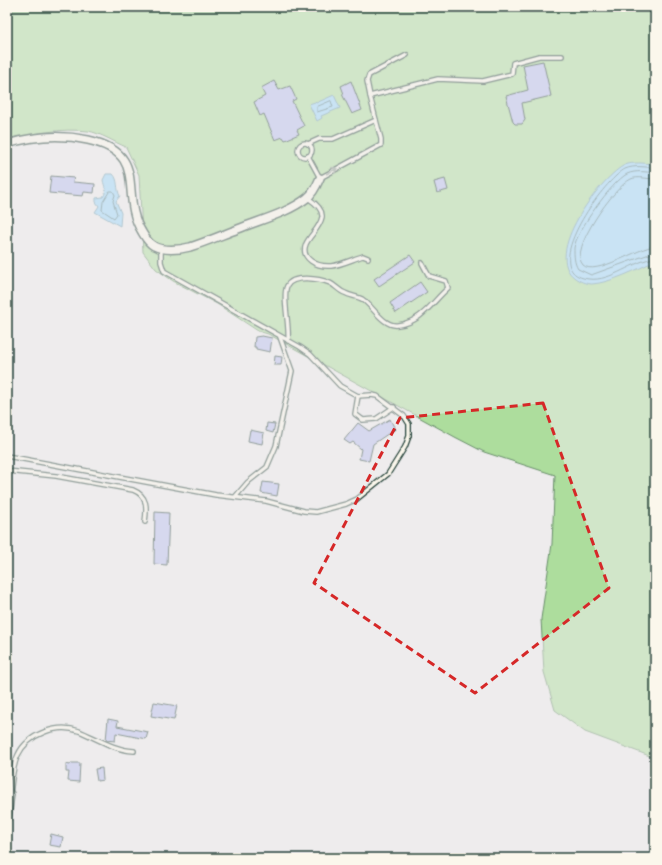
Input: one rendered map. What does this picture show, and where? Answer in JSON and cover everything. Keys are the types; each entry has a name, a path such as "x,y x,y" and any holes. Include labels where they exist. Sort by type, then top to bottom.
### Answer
{"street":[{"path":"7,144 34,137 67,135 96,141 112,148 120,154 128,167 134,213 140,229 148,242 161,248 189,247 278,213 308,198 320,178"},
{"path":"7,818 8,794"}],"lane":[{"path":"308,156 320,178 380,145 381,139 367,81 369,75 407,55"},
{"path":"370,96 438,79 483,81 512,74 513,63 539,56 562,56"},
{"path":"308,156 302,156 299,151 302,144 308,144 320,139 333,139 376,120"},
{"path":"308,144 312,150 308,156"},
{"path":"308,198 320,209 322,217 304,251 308,259 319,265 331,266 364,256 368,258"},
{"path":"7,456 216,495 236,496 316,512 357,500 388,474 405,447 409,436 409,424 404,416 394,407 377,396 358,396 340,386 330,378 310,354 164,271 161,262 161,248"},
{"path":"288,341 289,325 286,294 287,286 292,282 303,279 328,282 346,294 364,300 389,323 398,325 408,322 427,311 448,288 446,281 428,276 422,263"},
{"path":"236,496 248,482 267,467 276,446 292,371 280,336"},
{"path":"358,396 356,414 363,420 376,420 394,407"},
{"path":"7,471 56,476 133,490 143,497 146,503 145,522"},
{"path":"8,794 18,755 29,740 48,731 56,729 70,729 118,747 134,751"}],"highlighted area":[{"path":"543,403 609,588 475,693 314,583 400,418"}],"green space":[{"path":"7,7 655,7 655,758 585,732 555,710 544,672 541,619 552,544 555,475 484,452 268,334 258,331 217,304 173,281 156,269 143,252 139,175 126,147 97,134 78,130 47,132 7,141"}],"water":[{"path":"334,95 340,108 321,116 322,118 317,121 309,104 316,103"},
{"path":"641,163 655,164 655,261 624,275 599,283 585,283 578,280 567,267 565,253 570,236 578,218 589,201 613,174 625,165"},
{"path":"106,174 113,174 116,179 120,196 116,201 121,213 120,226 95,212 99,206 96,202 96,198 103,197 105,192 103,180"}],"building":[{"path":"543,61 551,96 522,103 525,120 522,124 515,124 513,122 506,96 528,90 523,65"},
{"path":"274,81 279,90 290,86 296,99 292,101 304,126 297,130 299,134 285,140 283,137 275,140 264,114 260,116 254,102 265,96 261,88"},
{"path":"351,81 362,110 352,114 342,94 344,94 341,86"},
{"path":"51,176 74,178 73,182 95,184 94,193 84,192 83,196 49,193"},
{"path":"445,179 448,190 437,193 434,182"},
{"path":"410,255 415,262 379,286 374,279"},
{"path":"420,282 427,292 396,313 390,303"},
{"path":"262,336 272,338 270,352 256,349 256,347 254,347 255,337"},
{"path":"275,356 282,357 281,365 274,365"},
{"path":"390,419 395,429 373,444 369,461 359,459 361,449 353,442 350,444 344,440 358,423 369,431"},
{"path":"267,423 275,424 273,433 266,431"},
{"path":"250,430 264,433 262,444 248,441"},
{"path":"263,482 279,484 277,496 261,493"},
{"path":"155,512 169,513 167,565 154,564"},
{"path":"154,702 177,706 174,720 151,716"},
{"path":"108,719 118,721 117,726 148,732 146,739 116,733 115,741 106,740"},
{"path":"71,763 80,763 79,782 68,781 69,772 66,772 66,764 70,765"},
{"path":"102,768 103,780 97,781 95,769"},
{"path":"51,834 63,837 61,847 49,845"}]}
